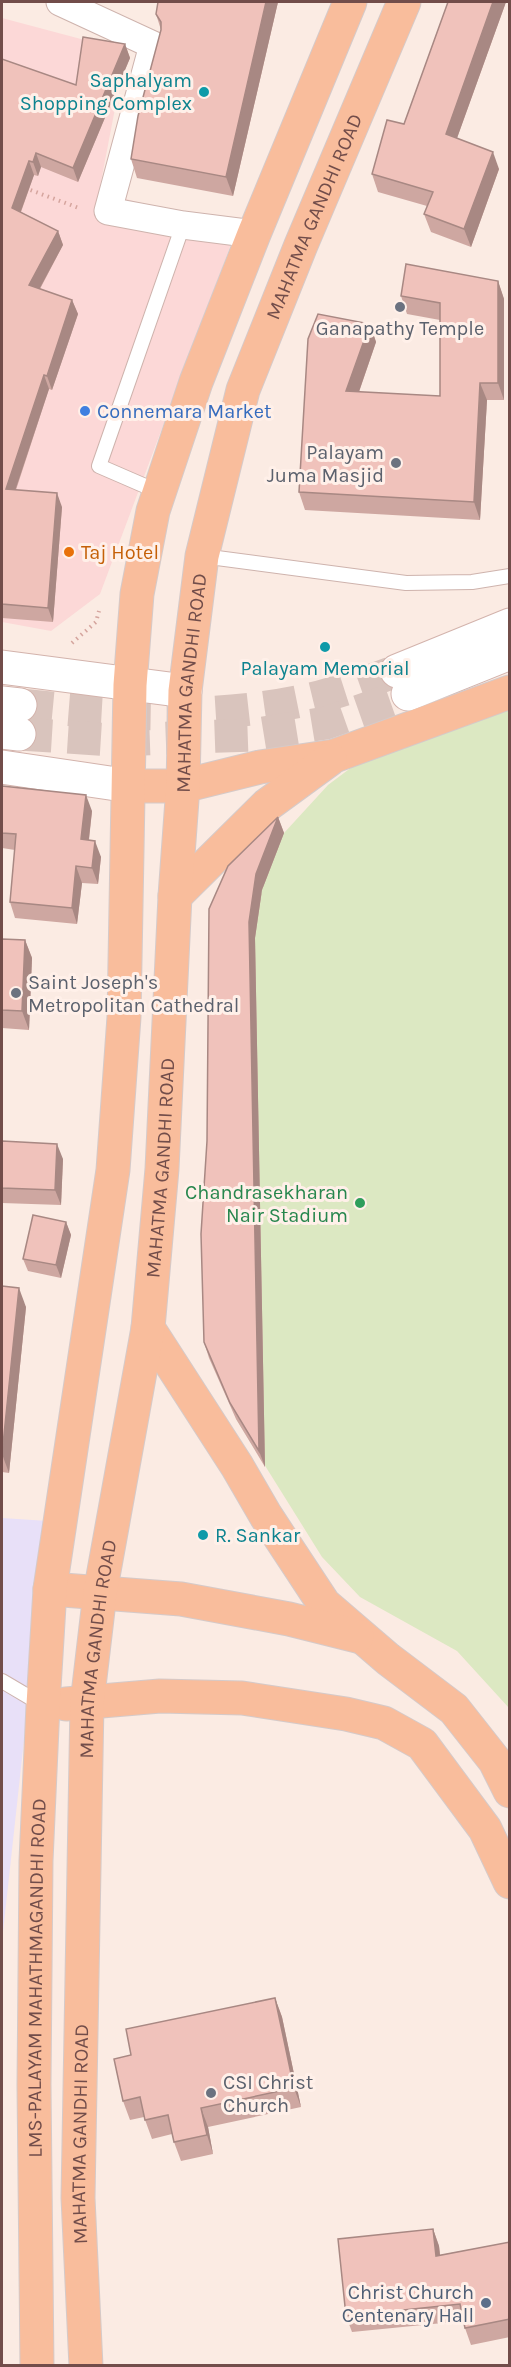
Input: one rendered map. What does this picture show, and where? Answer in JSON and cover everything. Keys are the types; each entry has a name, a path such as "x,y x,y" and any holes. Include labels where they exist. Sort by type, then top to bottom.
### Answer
{"main road":[{"path":"350,2 254,234 196,382 159,492 136,594 130,685 130,786 124,1017 113,1170 50,1589 181,1599 240,1609 364,1638"},
{"name":"MAHATMA GANDHI ROAD","path":"86,2366 78,2198 87,1703 100,1593 148,1328 162,1169 175,896 183,786 185,691 202,556 243,390 301,245 404,2"},
{"path":"510,625 403,683 510,653"},
{"path":"2,667 185,691"},
{"path":"2,767 130,786 183,786 260,767 334,756 510,692"},
{"path":"175,896 267,805 334,756"},
{"path":"148,1328 324,1604 388,1659 454,1709 495,1761 510,1791"},
{"name":"LMS-PALAYAM MAHATHMAGANDHI ROAD","path":"37,2366 34,2074 36,1862 50,1589"},
{"path":"43,1705 160,1696 242,1698 346,1714 384,1724 422,1744 485,1829 510,1882"}],"street":[{"path":"60,2 153,45 108,211 183,225 254,234"}],"lane":[{"path":"159,492 99,466 183,225"},
{"path":"202,556 405,583 472,582 510,576"},
{"path":"2,1681 43,1705"}],"path":[{"path":"23,187 76,208 108,211"}],"shaded area":[{"name":"Connemara Market","path":"2,18 126,51 99,192 237,228 100,594 51,631 2,622"},
{"path":"2,1518 48,1521 2,1941"}],"green space":[{"name":"Chandrasekharan Nair Stadium","path":"509,706 509,1708 457,1651 360,1597 322,1557 236,1419 214,925 284,833 328,785 364,758"}],"building":[{"name":"Saphalyam Shopping Complex","path":"158,2 266,2 226,177 131,159 138,116 161,30 161,22 156,14"},
{"path":"448,2 493,2 446,134 493,152 464,229 424,214 433,192 372,174 387,120 404,124"},
{"path":"83,37 125,44 73,168 36,153 33,162 29,161 12,208 58,231 29,285 72,300 6,489 57,493 48,608 2,604 2,59 76,85"},
{"path":"406,264 498,281 498,383 480,383 474,502 299,492 308,339 318,314 370,324 346,391 440,396 440,303 401,296"},
{"path":"2,786 86,795 81,839 95,841 92,868 76,866 72,908 10,902 16,834 2,833"},
{"path":"278,817 256,874 249,922 259,1451 230,1403 204,1342 201,1234 207,1141 209,909 228,866"},
{"path":"2,939 25,940 22,1011 2,1010"},
{"path":"2,1141 57,1144 55,1190 2,1188"},
{"path":"33,1215 66,1222 56,1265 23,1259"},
{"path":"2,1286 19,1288 2,1454"},
{"name":"CSI Christ Church","path":"275,1998 294,2088 201,2108 207,2135 174,2142 168,2115 145,2120 140,2097 123,2101 114,2059 131,2055 126,2029"},
{"path":"433,2229 436,2256 510,2242 510,2319 465,2328 460,2304 346,2316 338,2239"}],"tunnel":[{"path":"20,705 170,714 245,710 319,697 397,671"},
{"path":"19,734 114,740 252,735 326,723 408,694"}],"place":[{"name":"Saphalyam Shopping Complex","path":"204,92"},
{"name":"Ganapathy Temple","path":"400,307"},
{"name":"Connemara Market","path":"85,411"},
{"name":"Palayam Juma Masjid","path":"396,463"},
{"name":"Taj Hotel","path":"69,552"},
{"name":"Palayam Memorial","path":"325,647"},
{"name":"Saint Joseph's Metropolitan Cathedral","path":"16,993"},
{"name":"Chandrasekharan Nair Stadium","path":"360,1203"},
{"name":"R. Sankar","path":"203,1535"},
{"name":"CSI Christ Church","path":"211,2093"},
{"name":"Christ Church Centenary Hall","path":"486,2303"}]}
